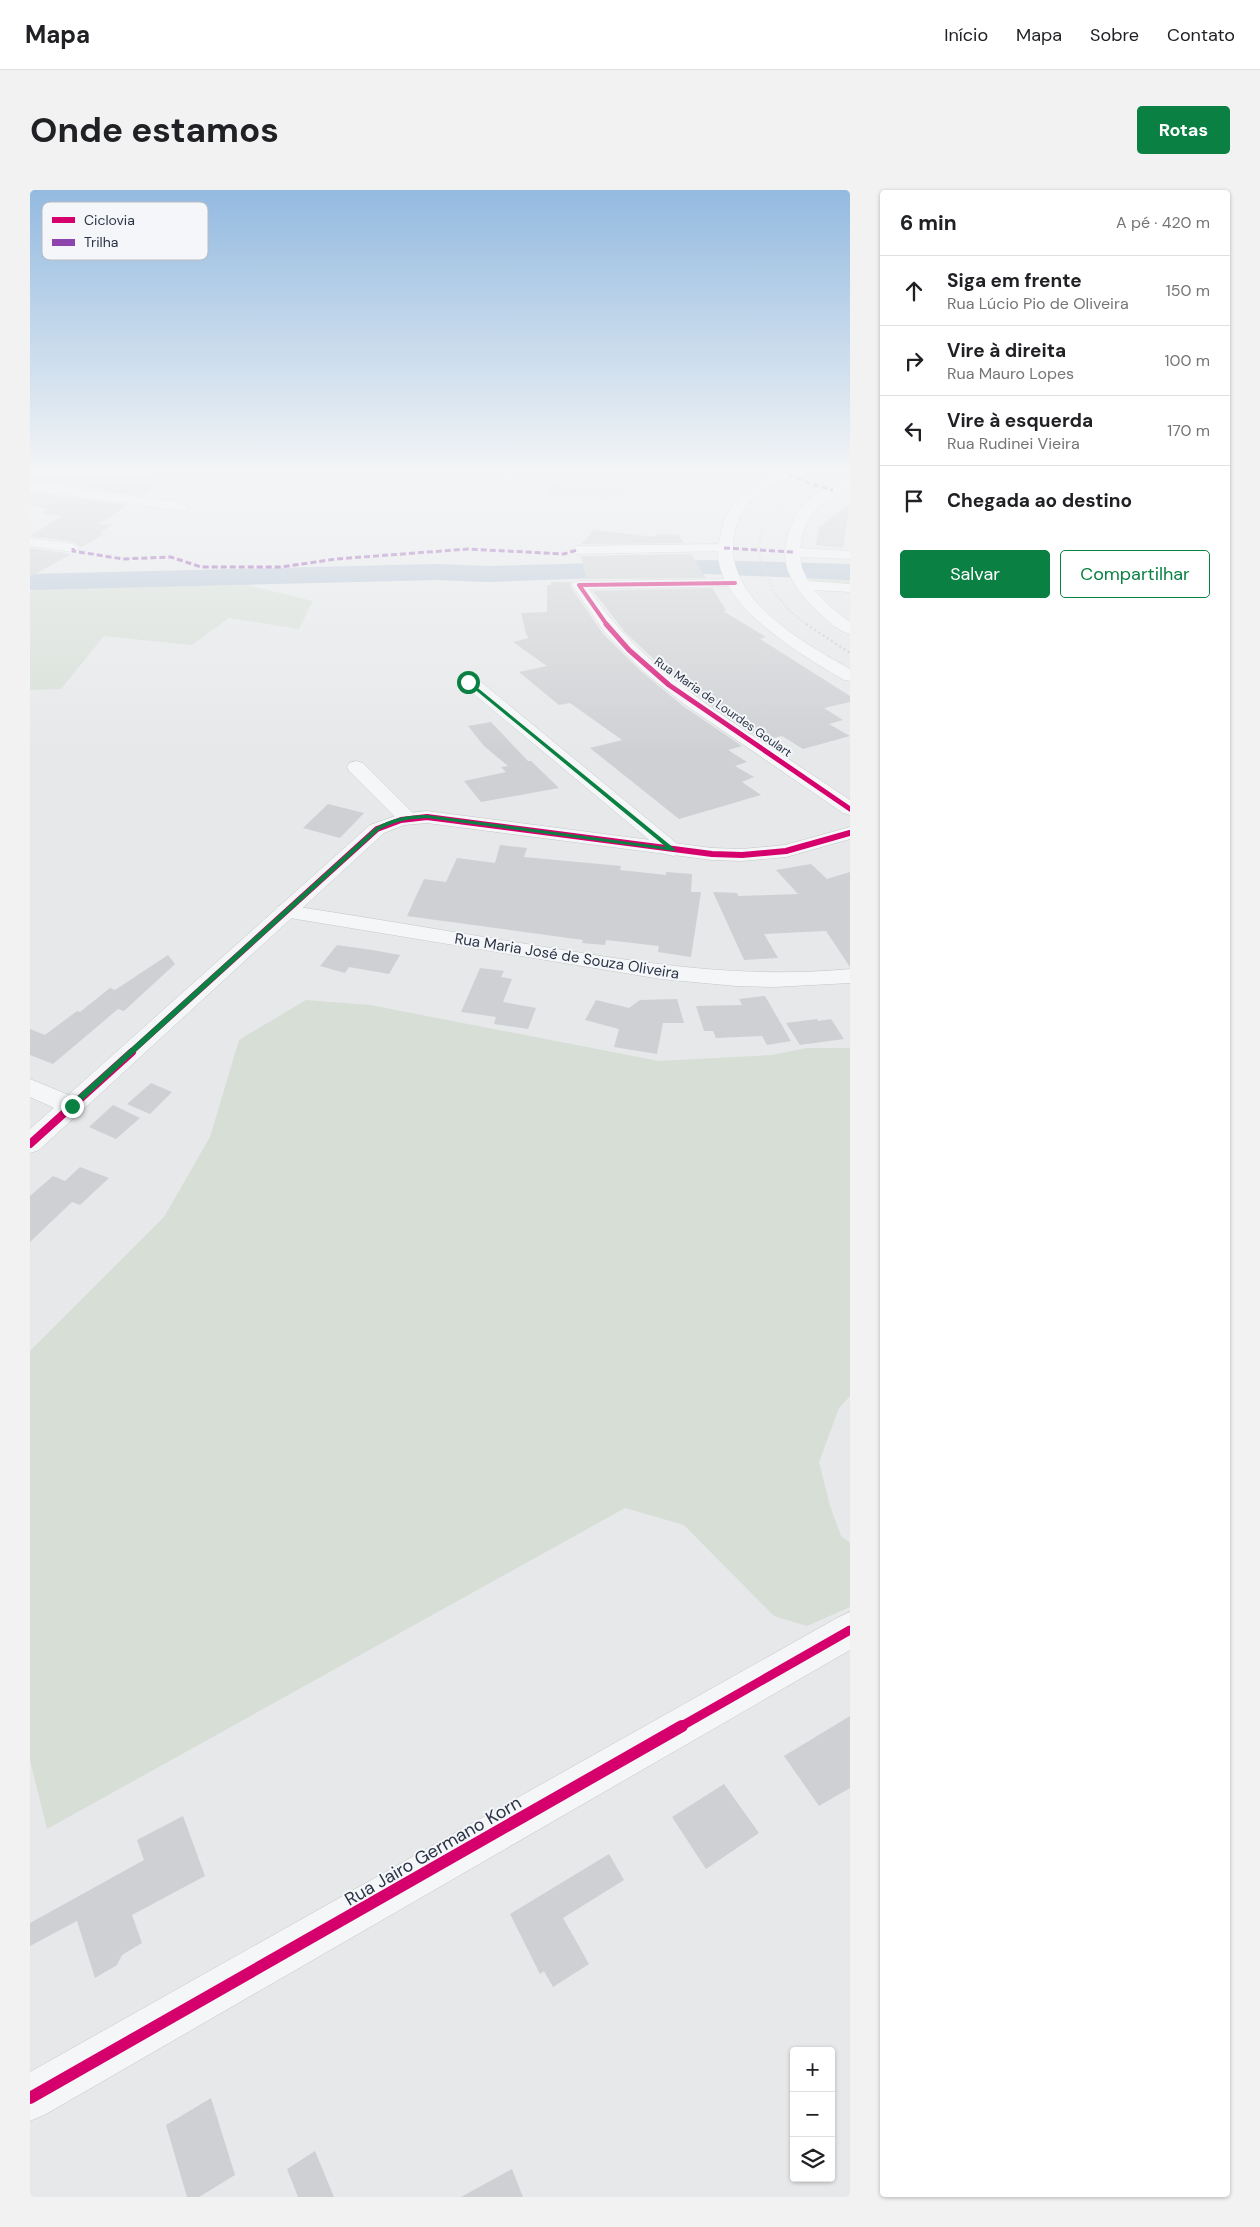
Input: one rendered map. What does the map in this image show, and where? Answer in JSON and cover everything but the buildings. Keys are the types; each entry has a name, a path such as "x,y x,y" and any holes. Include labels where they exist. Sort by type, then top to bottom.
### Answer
{"street":[{"path":"729,567 730,572 751,605 778,631 811,654 850,676"},
{"path":"796,569 805,567"},
{"path":"796,569 850,588"},
{"path":"796,569 826,611 850,629"},
{"name":"Rua Maria de Lourdes Goulart","path":"730,572 579,584 605,624 640,663 687,699 850,808"},
{"path":"468,682 673,850"},
{"path":"356,767 406,817"},
{"path":"30,1144 377,829 406,817 427,817 712,854 764,854 804,847 850,834"},
{"name":"Rua Maria José de Souza Oliveira","path":"286,911 666,973 738,980 818,979 850,976"},
{"path":"30,1087 72,1106"},
{"name":"Rua Jairo Germano Korn","path":"30,2098 850,1630"}],"shaded area":[{"path":"806,567 850,568 850,586 812,582 808,578"},
{"path":"242,584 313,601 299,629 229,618 192,645 104,636 61,689 30,690 30,592 36,589"},
{"path":"306,1000 370,1005 659,1061 772,1055 807,1048 850,1048 850,1396 839,1408 819,1462 830,1506 841,1536 850,1543 850,1607 807,1626 774,1616 684,1525 625,1508 47,1829 30,1760 30,1351 164,1217 210,1137 239,1040"}],"waterway":[{"path":"30,582 436,572 488,574 707,567 850,572"}],"railway":[{"path":"764,567 775,594 791,612 807,625"},
{"path":"806,624 850,653"}],"marked path":[{"path":"200,567 283,567"}],"cycle path":[{"path":"735,583 579,585 611,631 648,668 690,700 850,809"},
{"path":"30,1144 377,829 389,823 407,818 427,817 712,854 742,855 786,851 850,833"},
{"path":"30,2098 850,1630"}],"route":[{"path":"72,1106 377,829 389,822 406,817 427,817 673,850 468,682"}]}
